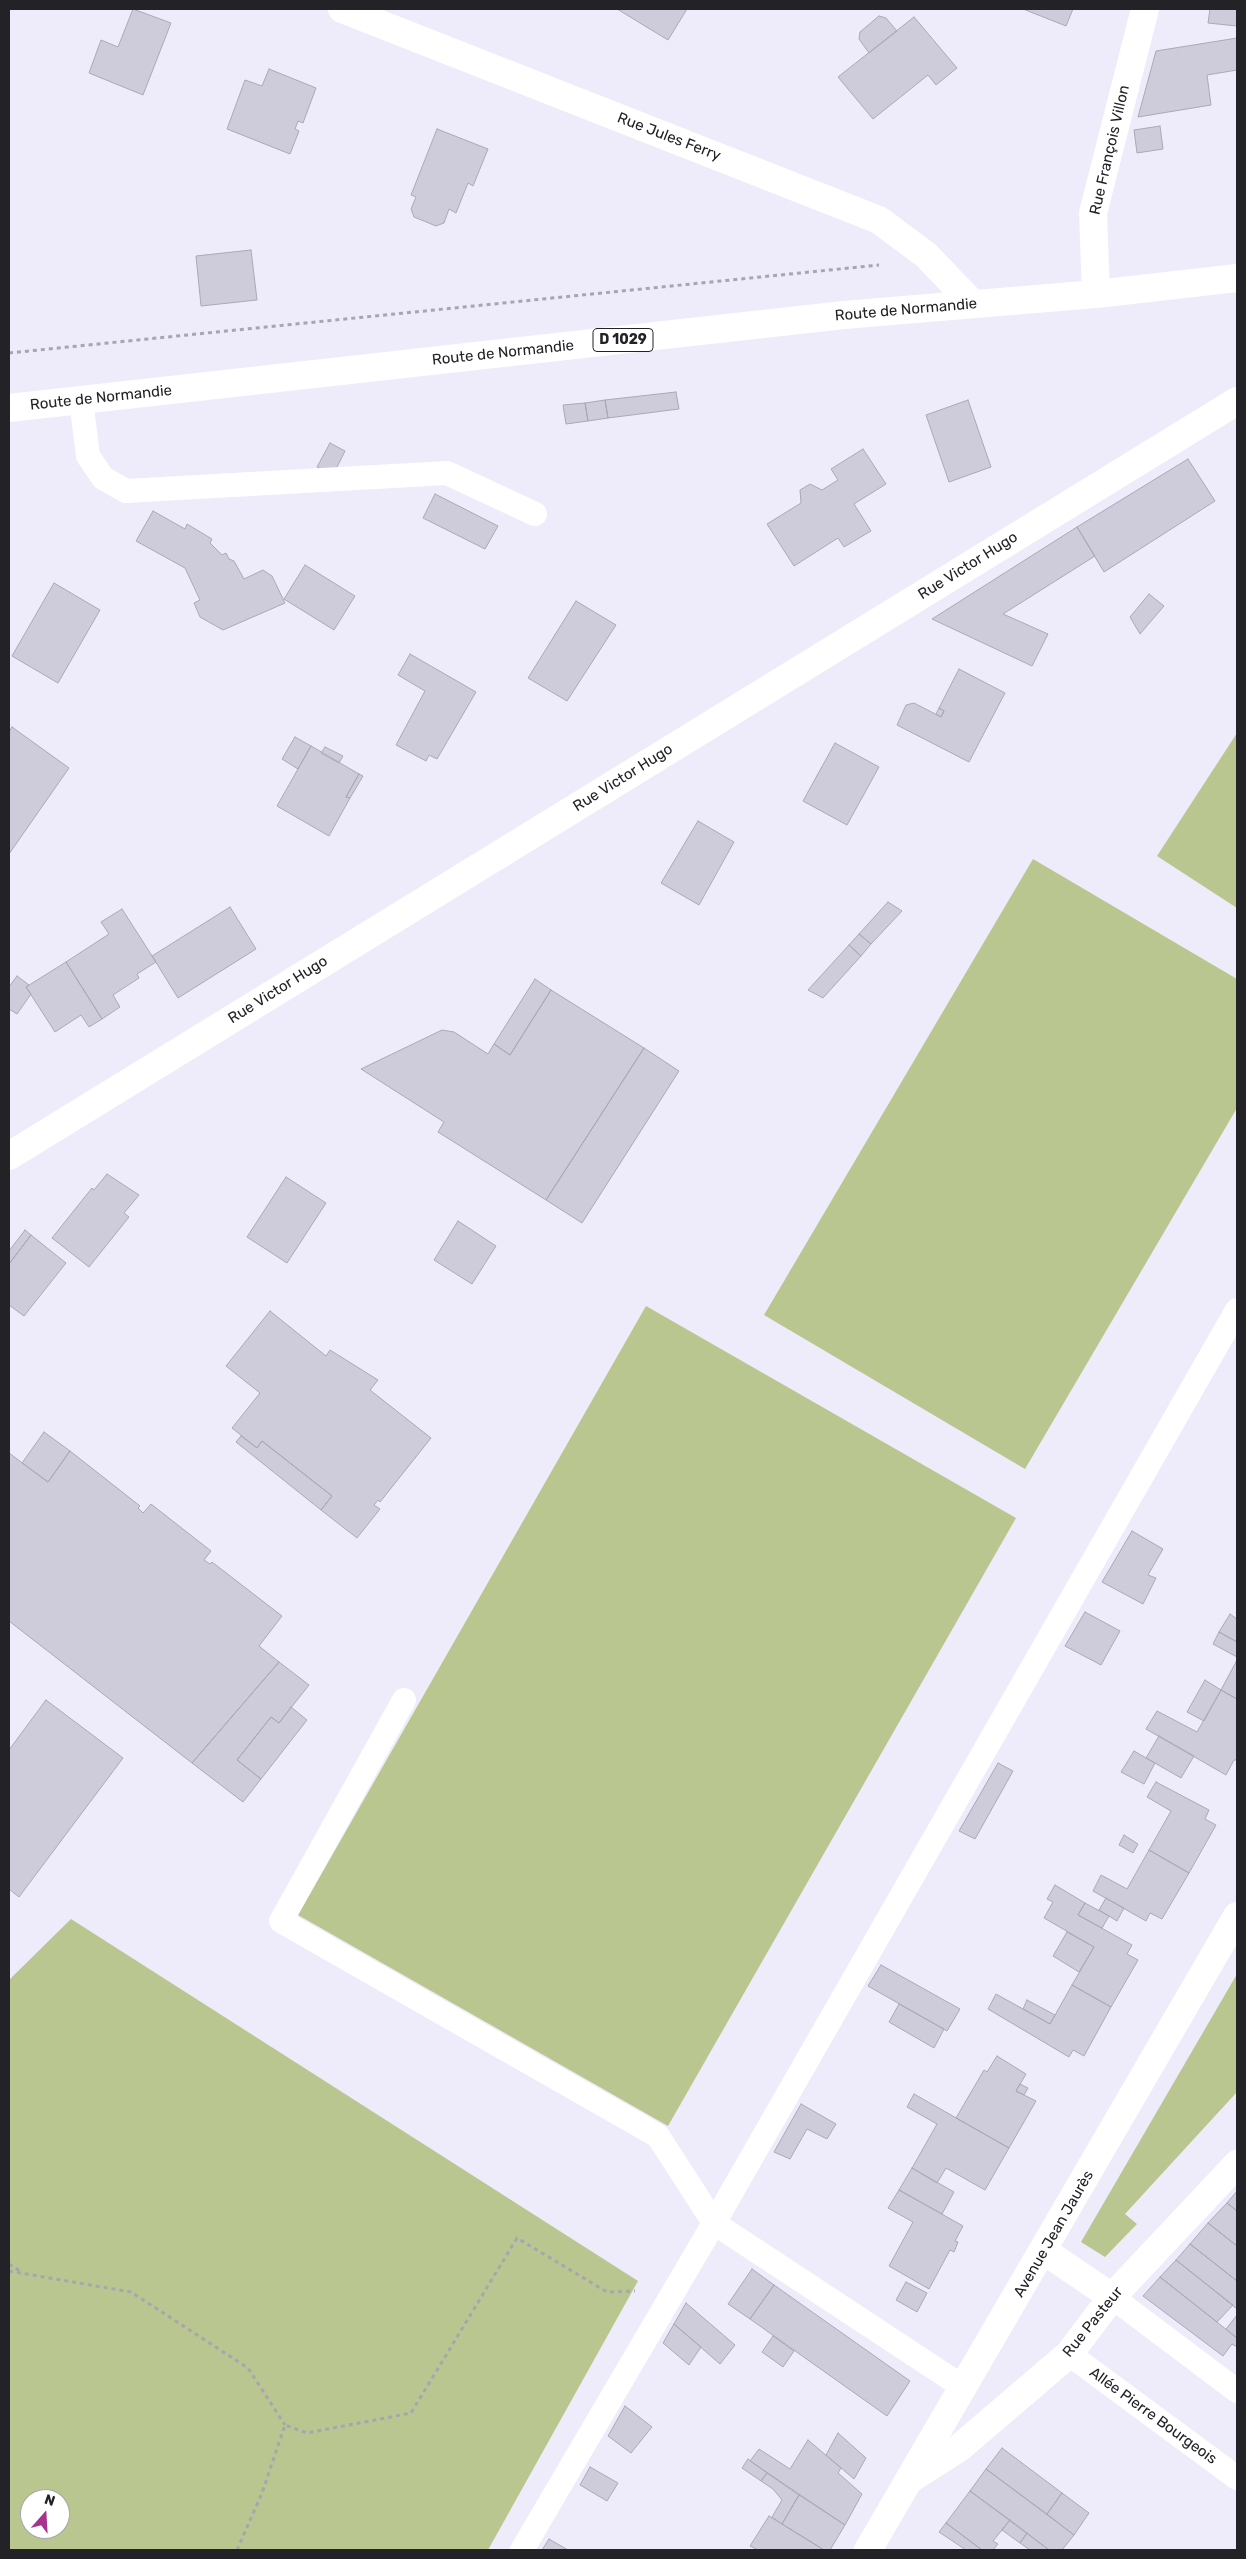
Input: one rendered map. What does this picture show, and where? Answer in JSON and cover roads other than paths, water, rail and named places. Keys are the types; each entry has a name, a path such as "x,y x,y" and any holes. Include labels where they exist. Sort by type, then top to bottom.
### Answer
{"street":[{"name":"Rue Jules Ferry","path":"342,9 879,220 926,255 973,304"},
{"name":"Rue François Villon","path":"1096,294 1093,213 1145,9"},
{"name":"Route de Normandie","path":"9,408 829,317 1096,294 1237,278"},
{"name":"Rue Victor Hugo","path":"9,1156 1237,401"},
{"name":"Avenue Jean Jaurès","path":"868,2550 1044,2252 1237,1916"},
{"name":"Rue Pasteur","path":"909,2480 959,2448 1070,2354 1112,2297 1237,2164"},
{"path":"1044,2252 1112,2297"}],"lane":[{"path":"82,400 88,456 103,478 126,491 447,473 535,514"},
{"path":"522,2550 714,2223 1237,1310"},
{"path":"404,1700 281,1920 658,2136 714,2223 964,2387"},
{"path":"1112,2297 1237,2391"},
{"name":"Allée Pierre Bourgeois","path":"1070,2354 1237,2478"}]}
